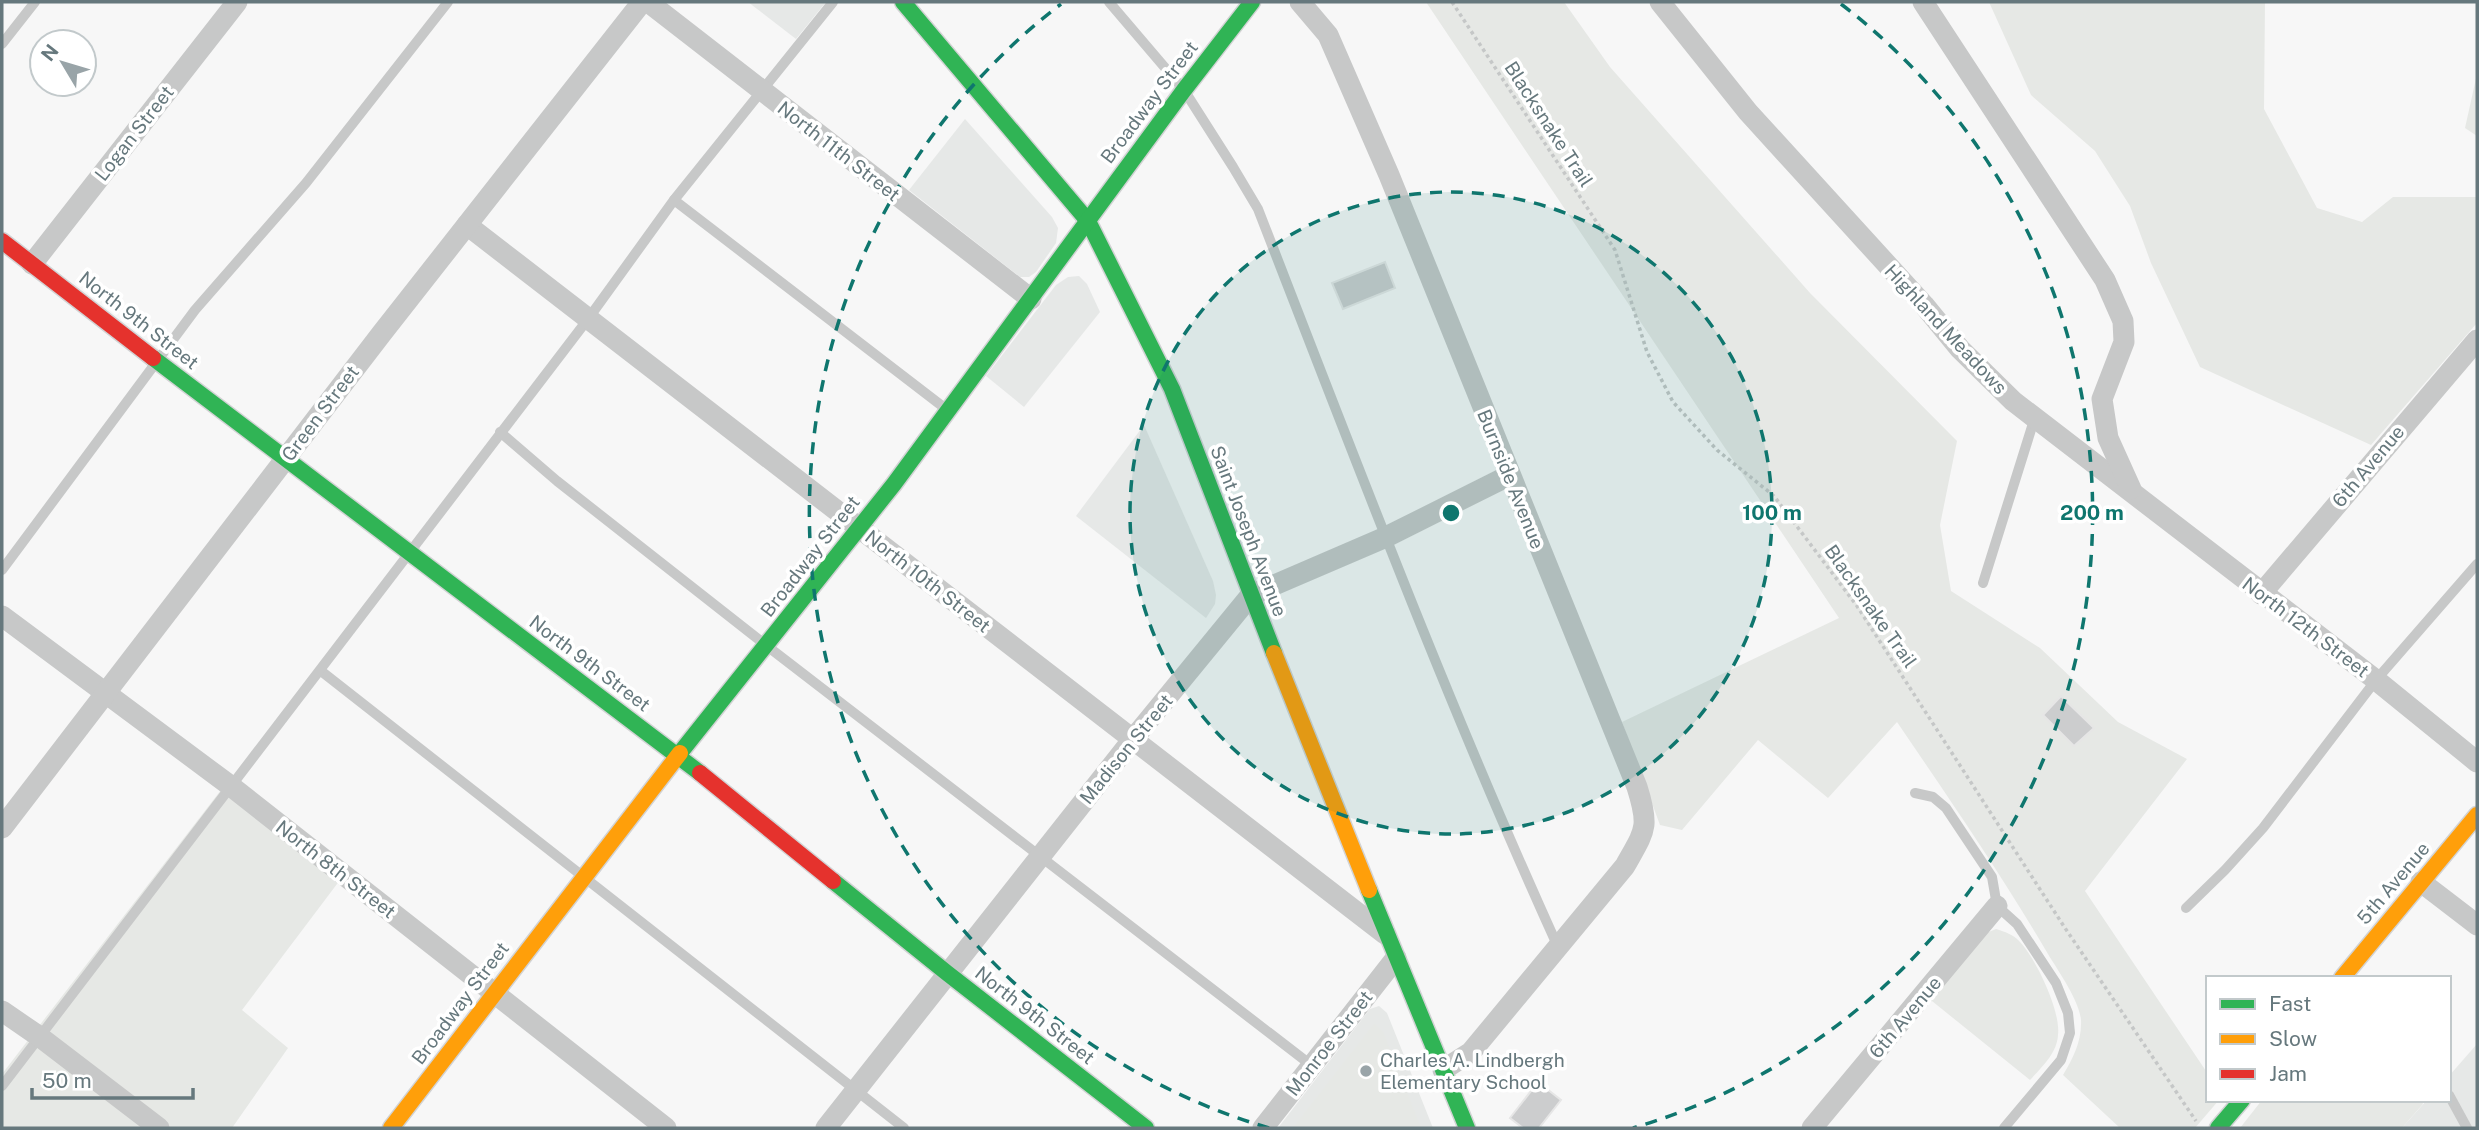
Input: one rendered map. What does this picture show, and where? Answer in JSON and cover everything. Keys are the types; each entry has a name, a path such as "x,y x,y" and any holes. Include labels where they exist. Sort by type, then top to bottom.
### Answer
{"street":[{"name":"Logan Street","path":"32,264 237,2"},
{"name":"Green Street","path":"2,828 285,459 642,2"},
{"name":"North 11th Street","path":"648,2 1031,299"},
{"name":"Saint Joseph Avenue","path":"903,2 1088,221 1172,389 1251,595 1390,937 1396,958 1468,1128"},
{"name":"Broadway Street","path":"391,1128 678,755 859,528 1252,2"},
{"name":"Burnside Avenue","path":"1300,2 1328,35 1389,176 1637,787 1645,814 1646,824 1641,838 1625,866 1471,1052 1443,1070"},
{"name":"Highland Meadows","path":"1660,2 1748,112 1960,349 2013,401 2133,494"},
{"path":"1923,2 2105,280 2123,321 2124,342 2102,399 2108,438 2133,494"},
{"name":"North 10th Street","path":"467,225 1390,937"},
{"name":"North 9th Street","path":"2,241 285,459 678,755 1146,1128"},
{"name":"6th Avenue","path":"2261,594 2477,340"},
{"name":"Madison Street","path":"826,1128 947,972 1251,595 1386,537 1510,475"},
{"name":"North 12th Street","path":"2133,494 2376,680 2477,762"},
{"name":"North 8th Street","path":"2,616 232,787 666,1128"},
{"name":"5th Avenue","path":"2344,976 2477,815"},
{"path":"2421,882 2477,925"},
{"name":"6th Avenue","path":"1812,1128 1997,905"},
{"name":"Monroe Street","path":"1263,1128 1396,958"},
{"path":"2,1011 159,1128"},
{"path":"2218,1128 2240,1102"}],"lane":[{"path":"2,44 35,2"},
{"path":"2,569 195,310 306,183 448,2"},
{"path":"2,1086 588,319 674,200 833,2"},
{"path":"1109,2 1184,90 1258,209 1386,537 1505,830 1558,947"},
{"path":"674,200 948,410"},
{"path":"1983,583 2035,417"},
{"path":"500,432 767,646 1311,1065"},
{"path":"2186,908 2263,828 2376,680 2477,564"},
{"path":"321,671 904,1128"},
{"path":"1915,793 1933,797 1946,808 1992,877 1997,905 2017,924 2056,983 2068,1013 2070,1033 2061,1060 2004,1128"},
{"path":"2451,1099 2467,1128"}],"path":[{"name":"Blacksnake Trail","path":"1452,2 1615,250 1647,352 1672,402 1717,450 1774,496 1857,606 2065,928 2202,1128"}],"shaded area":[{"path":"748,2 826,2 796,39"},
{"path":"1426,2 1564,2 1610,67 1810,293 1957,441 1940,525 1951,591 2040,648 2118,722 2187,759 2085,891 2206,1071 2206,1102 2217,1102 2195,1128 2120,1128 2063,1075 2080,1035 2081,1020 2076,1003 2010,891 1897,722 1828,798 1758,740 1682,830 1660,825 1622,722 1839,618"},
{"path":"1989,2 2265,2 2264,109 2317,208 2362,222 2393,197 2477,197 2477,323 2371,445 2200,367 2151,263 2130,206 2095,151 2031,95"},
{"path":"2477,74 2477,136 2465,128"},
{"path":"965,119 1052,217 1058,228 1056,243 1036,272 1029,277 1020,277 909,190"},
{"path":"1079,276 1087,284 1100,312 1024,407 986,376 1056,285 1068,277"},
{"path":"1144,425 1213,581 1215,604 1206,618 1076,516"},
{"path":"231,777 338,859 337,884 242,1010 288,1048 232,1128 2,1128 2,1074"},
{"path":"1996,929 2015,937 2026,950 2040,973 2056,1013 2058,1035 2055,1048 2030,1080 1927,997 1981,935"},
{"name":"Charles A. Lindbergh Elementary School","path":"1379,1006 1387,1013 1433,1128 1278,1128 1370,1009"},
{"name":"Charles A. Lindbergh Elementary School","path":"1374,1024 1383,1032 1421,1128 1293,1128"},
{"path":"2477,1044 2477,1128 2402,1128 2425,1102 2451,1102 2451,1074"},
{"path":"2260,1102 2423,1104 2402,1128 2240,1128"}],"building":[{"path":"1385,262 1395,288 1343,309 1332,283"},
{"path":"2061,696 2094,728 2074,746 2043,715"},
{"path":"1538,1082 1561,1100 1539,1128 1523,1128 1510,1118"}],"traffic: fast":[{"path":"903,2 1088,221 1172,389 1274,653"},
{"path":"680,753 894,484 1184,90 1252,2"},
{"path":"153,358 700,773"},
{"path":"833,881 1146,1128"},
{"path":"1369,890 1467,1128"},
{"path":"2218,1128 2240,1102"}],"traffic: slow":[{"path":"1274,653 1369,890"},
{"path":"391,1128 680,753"},
{"path":"2344,976 2477,815"}],"traffic: jam":[{"path":"2,241 153,358"},
{"path":"700,773 833,881"}],"place":[{"name":"Charles A. Lindbergh Elementary School","path":"1366,1071"}]}
